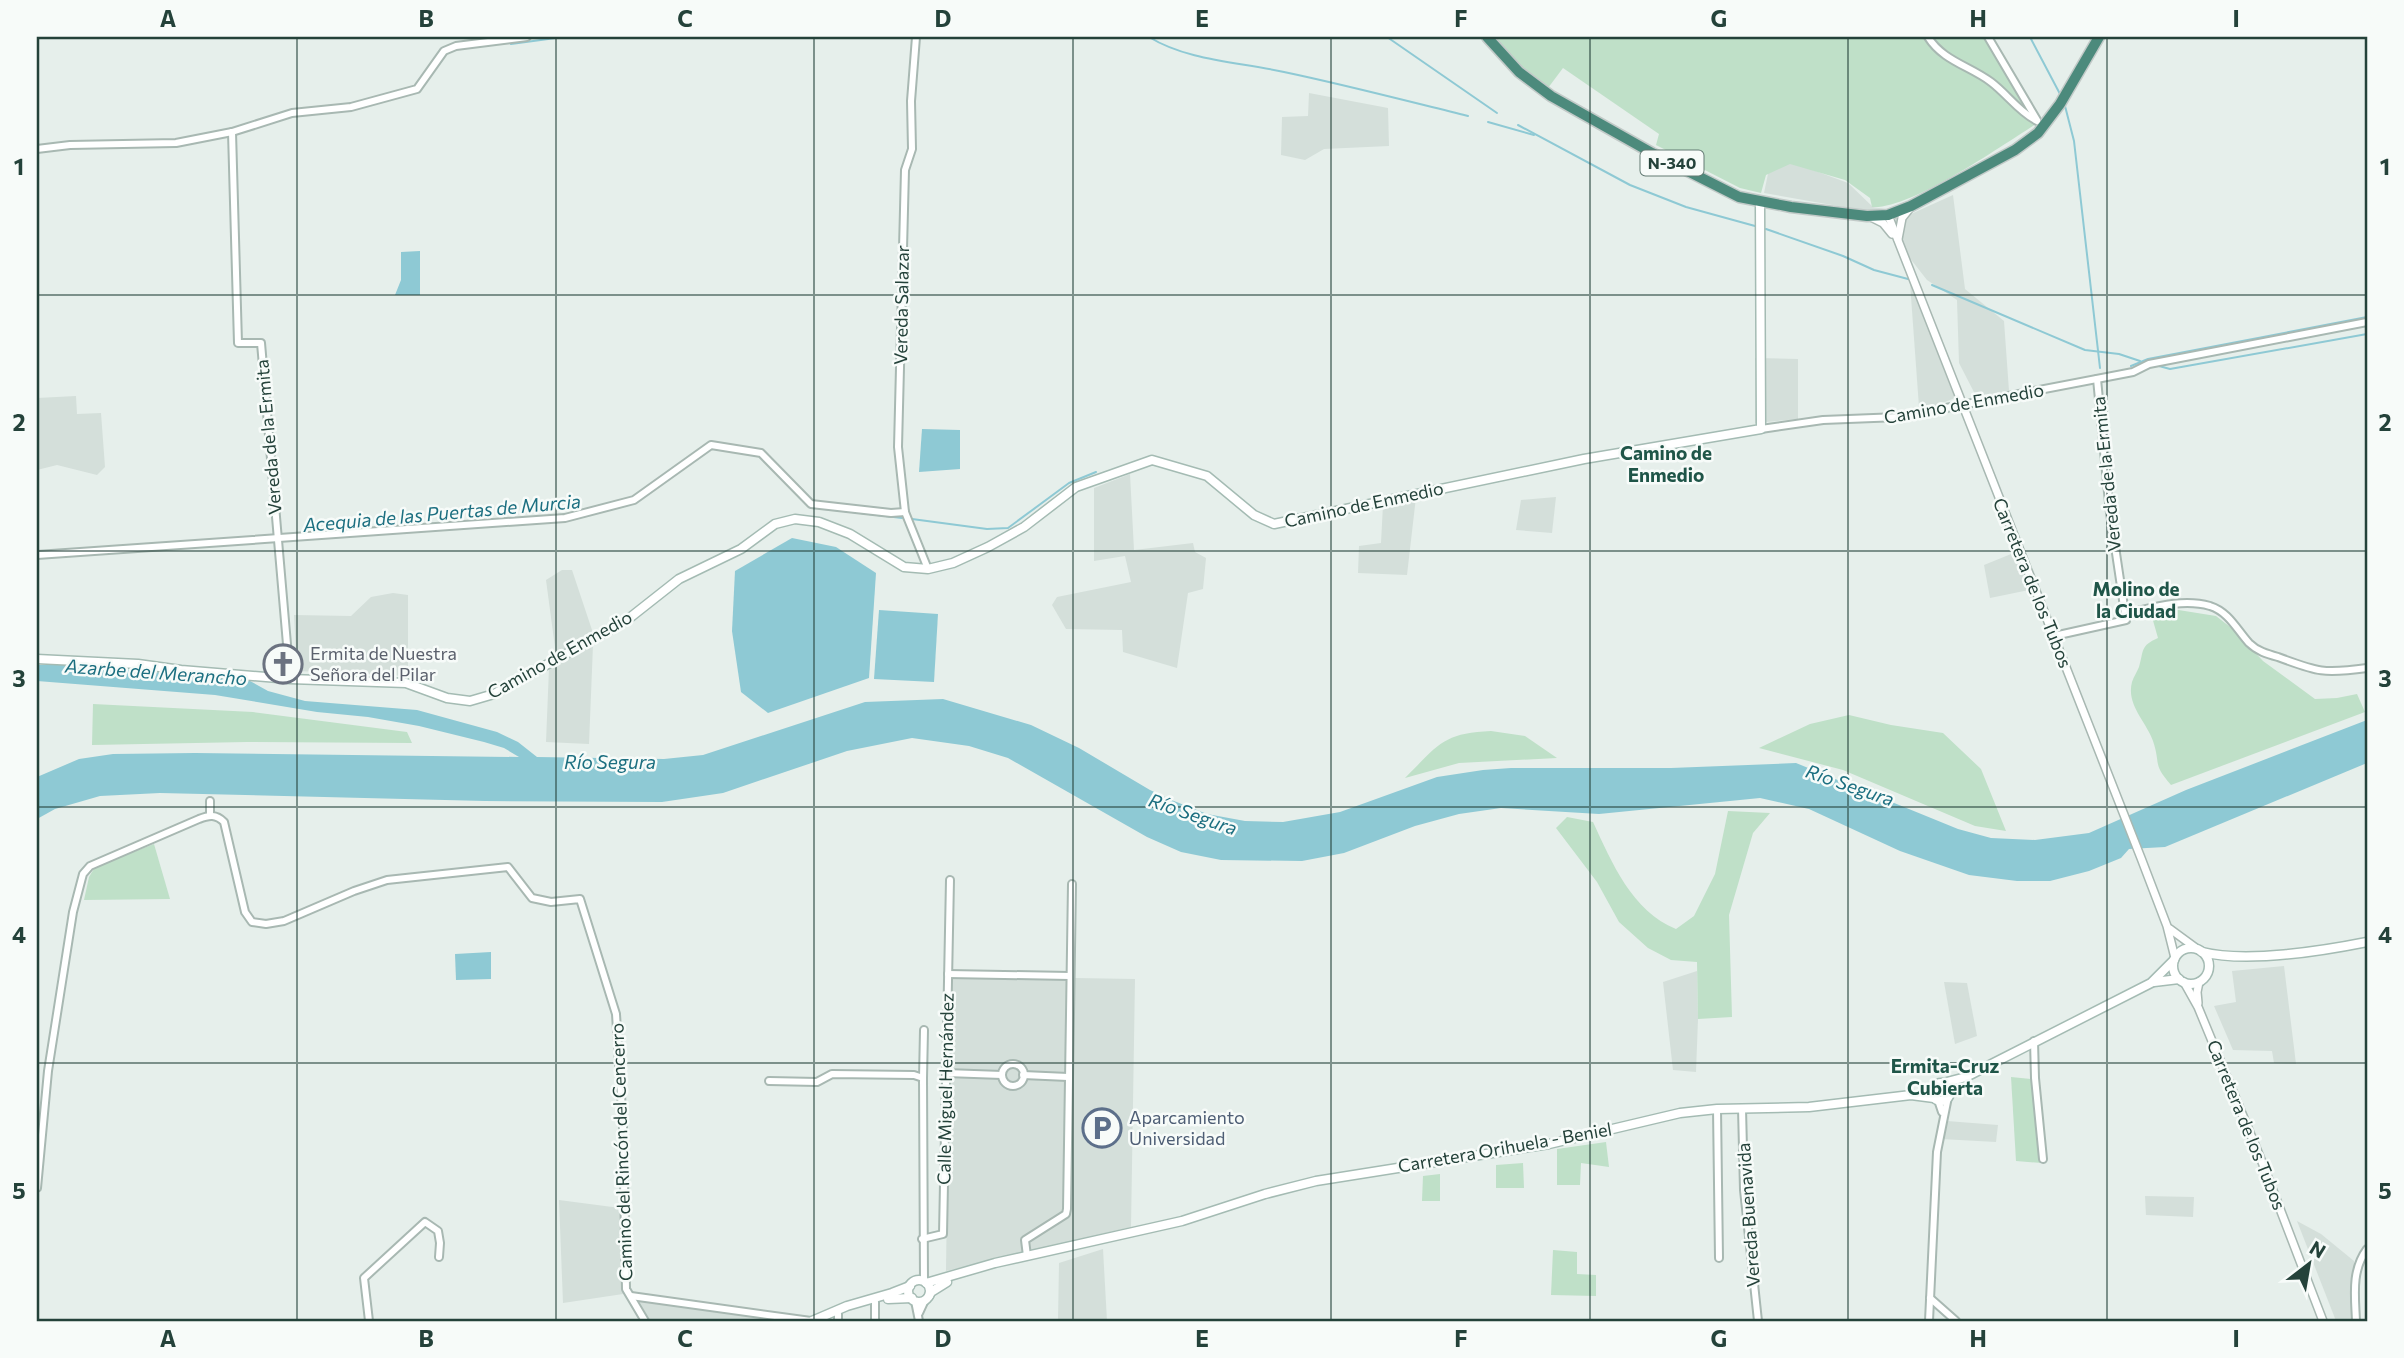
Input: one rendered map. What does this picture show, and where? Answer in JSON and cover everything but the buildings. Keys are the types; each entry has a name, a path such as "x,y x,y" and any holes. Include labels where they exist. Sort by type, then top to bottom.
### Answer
{"highway":[{"name":"N-340","path":"1487,37 1519,72 1551,96 1724,190 1760,202 1867,216 1888,215 1911,206 2015,150 2060,104 2099,37"}],"main road":[{"path":"1760,202 1761,429"},
{"name":"Camino de Enmedio","path":"37,659 138,664 290,679 406,683 447,698 470,701 494,694 627,620 679,579 741,549 775,524 795,519 819,522 850,534 904,567 928,569 953,564 988,547 1024,527 1076,487 1152,460 1208,476 1254,514 1274,524 1584,459 1761,429"},
{"path":"1966,1077 1944,1100 1936,1099 1932,1093 1933,1087 1966,1077 2151,983 2184,950 2192,948 2201,952 2237,957 2331,949 2367,942"},
{"path":"2201,952 2208,962 2207,973"},
{"path":"2151,983 2199,982 2213,966 2237,957"},
{"path":"2175,959 2174,971 2181,981"},
{"path":"1943,1083 1948,1087 1949,1095"},
{"name":"Carretera Orihuela - Beniel","path":"927,1298 931,1292 951,1280 1146,1230 1316,1181 1549,1144 1680,1113 1717,1109 1809,1107 1911,1095 1933,1087"},
{"name":"Carretera Orihuela - Beniel","path":"1911,1095 1936,1099"},
{"name":"Carretera Orihuela - Beniel","path":"925,1282 1027,1255 1146,1230"},
{"path":"812,1321 847,1306 893,1293 917,1280 925,1282 930,1289 927,1298 892,1298 822,1321"},
{"path":"910,1286 909,1293 913,1300"}],"street":[{"path":"37,149 70,145 176,143 232,132 292,113 351,107 417,89 443,51 456,46 527,37"},
{"name":"Vereda Salazar","path":"916,37 911,101 912,149 905,170 898,447 905,512 928,569"},
{"path":"1928,37 1947,57 1989,80 2040,125"},
{"path":"1988,37 2040,125"},
{"name":"Vereda de la Ermita","path":"232,132 238,342 261,343 290,679"},
{"path":"1898,240 1902,218 1911,206"},
{"name":"Carretera de los Tubos","path":"1888,215 2141,858 2167,926 2175,959"},
{"name":"Carretera de los Tubos","path":"1867,216 1883,223 1898,240"},
{"name":"Camino de Enmedio","path":"1761,429 1823,420 1886,419 1962,406 2133,372 2149,364 2367,322"},
{"name":"Vereda de la Ermita","path":"2097,379 2110,513 2125,614"},
{"path":"37,555 565,518 634,500 711,445 761,453 811,504 891,513 905,512"},
{"path":"2054,636 2126,620 2125,614 2179,603 2201,604 2213,607 2225,615 2259,651 2322,672 2367,667"},
{"path":"37,1188 48,1072 73,912 83,874 97,861 210,815 210,801"},
{"name":"Camino del Rincón del Cencerro","path":"210,815 224,822 245,912 252,922 258,924 284,920 387,880 508,867 532,898 551,902 580,899 616,1014 623,1127 626,1289 645,1321"},
{"name":"Calle Miguel Hernández","path":"922,1239 943,1234 950,880"},
{"path":"1027,1255 1025,1240 1066,1214 1072,884"},
{"path":"2167,926 2201,952"},
{"path":"948,974 1070,976"},
{"name":"Carretera de los Tubos","path":"2181,981 2198,1007 2263,1162 2323,1321"},
{"name":"Carretera de los Tubos","path":"2198,1007 2199,982"},
{"path":"924,1031 922,1239 925,1282"},
{"path":"2035,1041 2035,1078 2043,1159"},
{"path":"1012,1064 1021,1068 1023,1075 1021,1082 1011,1085 1004,1082 1002,1075 1003,1069 1012,1064"},
{"path":"946,1073 1002,1075"},
{"path":"769,1081 817,1082 832,1074 914,1075 923,1078"},
{"path":"1023,1075 1068,1077"},
{"path":"1929,1321 1933,1197 1937,1152 1949,1095"},
{"path":"1936,1099 1943,1114"},
{"name":"Vereda Buenavida","path":"1742,1108 1744,1190 1758,1321"},
{"path":"1717,1109 1719,1258"},
{"path":"369,1321 364,1278 425,1222 438,1231 439,1257"},
{"path":"2357,1321 2355,1279 2358,1261 2367,1250"},
{"path":"631,1296 812,1321"},
{"path":"919,1317 927,1298"},
{"path":"1930,1298 1955,1321"},
{"path":"913,1300 919,1317"},
{"path":"875,1302 876,1321"}],"shaded area":[{"path":"1309,93 1388,108 1389,146 1324,149 1305,160 1281,155 1282,117 1308,116"},
{"path":"1786,160 1848,183 1873,207 1911,214 1953,195 1965,289 2004,321 2009,391 1976,396 1959,363 1957,300 1927,280 1884,225 1849,208 1764,193 1769,169"},
{"path":"1910,283 1955,398 1940,404 1919,407"},
{"path":"1755,358 1798,359 1798,419 1755,423"},
{"path":"76,396 77,414 101,413 105,467 97,475 57,465 37,470 37,398"},
{"path":"1130,474 1134,550 1193,543 1195,552 1206,558 1203,589 1188,593 1177,668 1123,652 1122,630 1066,629 1052,605 1057,597 1131,582 1125,556 1094,561 1094,488"},
{"path":"1416,497 1407,575 1358,573 1359,546 1381,543 1383,505"},
{"path":"1556,497 1552,533 1516,530 1521,500"},
{"path":"2016,552 2029,590 1990,598 1984,565"},
{"path":"562,570 572,570 593,633 556,655 546,580"},
{"path":"393,593 408,595 408,676 297,671 294,615 351,616 371,597"},
{"path":"593,645 589,744 546,742 549,668"},
{"path":"2284,966 2296,1064 2274,1063 2272,1051 2233,1050 2214,1006 2236,1002 2232,971"},
{"path":"1697,971 1696,1072 1673,1070 1663,982"},
{"path":"950,976 1135,979 1131,1227 946,1271"},
{"path":"1944,982 1967,983 1977,1036 1955,1044"},
{"path":"1947,1121 1998,1125 1996,1142 1941,1139"},
{"path":"2145,1196 2194,1197 2193,1217 2146,1215"},
{"path":"559,1200 620,1208 623,1294 563,1303"},
{"path":"2297,1221 2321,1234 2354,1261 2354,1321 2336,1321"},
{"path":"1103,1249 1107,1321 1058,1321 1059,1263"},
{"path":"639,1301 787,1321 650,1321"}],"green space":[{"path":"1495,37 1985,37 2036,124 1955,175 1889,205 1872,207 1870,198 1845,180 1790,164 1766,175 1761,193 1740,188 1656,145 1659,134 1563,68 1548,88 1520,66"},
{"path":"2166,608 2216,616 2234,630 2263,661 2315,699 2357,694 2365,712 2171,785 2159,768 2153,741 2134,706 2131,690 2144,649 2158,638 2150,610"},
{"path":"93,704 253,712 407,732 412,743 92,745"},
{"path":"1849,715 1943,733 1981,769 2006,831 1975,826 1843,770 1759,748 1810,724"},
{"path":"1491,731 1525,736 1557,758 1459,763 1405,778 1434,749 1451,738"},
{"path":"1728,811 1770,813 1753,833 1729,915 1732,1017 1698,1019 1697,962 1671,960 1648,948 1619,922 1597,882 1556,828 1567,817 1593,822 1616,869 1635,898 1661,921 1676,929 1694,916 1715,874"},
{"path":"154,844 170,899 84,900 89,877 95,867"},
{"path":"2011,1077 2031,1079 2042,1163 2016,1161"},
{"path":"1606,1142 1609,1167 1581,1163 1580,1185 1557,1185 1557,1149"},
{"path":"1523,1163 1524,1188 1496,1188 1496,1165"},
{"path":"1440,1174 1440,1201 1422,1201 1423,1176"},
{"path":"1553,1250 1577,1252 1577,1274 1596,1275 1596,1296 1551,1295"}],"water":[{"path":"420,251 420,295 395,295 401,280 401,252"},
{"path":"922,429 960,430 960,469 919,472"},
{"path":"792,538 836,547 876,573 869,678 768,713 741,692 732,631 735,571"},
{"path":"879,610 938,614 934,682 874,679"},
{"name":"Río Segura","path":"68,664 250,681 268,691 305,701 417,710 497,732 518,742 537,757 664,759 703,755 865,702 943,699 1031,725 1079,748 1174,801 1207,814 1245,821 1283,822 1340,812 1437,777 1483,770 1671,768 1796,763 1958,829 1991,838 2035,840 2089,833 2186,790 2367,720 2367,763 2165,847 2129,849 2121,858 2089,871 2050,881 2017,881 1969,875 1900,851 1809,809 1760,798 1599,814 1501,808 1459,814 1415,826 1344,853 1302,861 1221,860 1181,852 1147,837 1008,758 969,746 912,738 847,751 723,793 662,802 485,801 160,793 100,796 55,809 37,819 37,777 79,759 113,754 519,757 504,748 484,742 368,717 317,712 215,695 37,681 37,665"},
{"path":"491,952 491,979 456,980 455,954"}],"waterway":[{"path":"511,44 563,37"},
{"path":"1149,37 1197,56 1307,77 1468,116"},
{"path":"1387,37 1497,113"},
{"path":"2030,37 2060,94"},
{"path":"2065,106 2074,141 2100,368"},
{"path":"1488,122 1534,135"},
{"path":"1518,125 1630,185 1686,207 1755,226"},
{"path":"1766,229 1874,270 1908,279"},
{"path":"1932,285 2085,350 2119,354 2140,361"},
{"path":"2131,366 2148,359 2367,317"},
{"path":"2159,366 2170,369 2367,334"},
{"name":"Acequia de las Puertas de Murcia","path":"637,501 704,454"},
{"name":"Acequia de las Puertas de Murcia","path":"912,519 987,529 1008,528 1069,483 1096,472"},
{"name":"Acequia de las Puertas de Murcia","path":"570,520 632,503"},
{"name":"Acequia de las Puertas de Murcia","path":"827,509 902,518"}],"place":[{"name":"Ermita de Nuestra Señora del Pilar","path":"283,664"},
{"name":"Aparcamiento Universidad","path":"1102,1128"}],"district":[{"name":"Camino de Enmedio","path":"1666,464"},
{"name":"Molino de la Ciudad","path":"2136,600"},
{"name":"Ermita-Cruz Cubierta","path":"1945,1077"}],"water label":[{"name":"Azarbe del Merancho","path":"156,672"}]}
